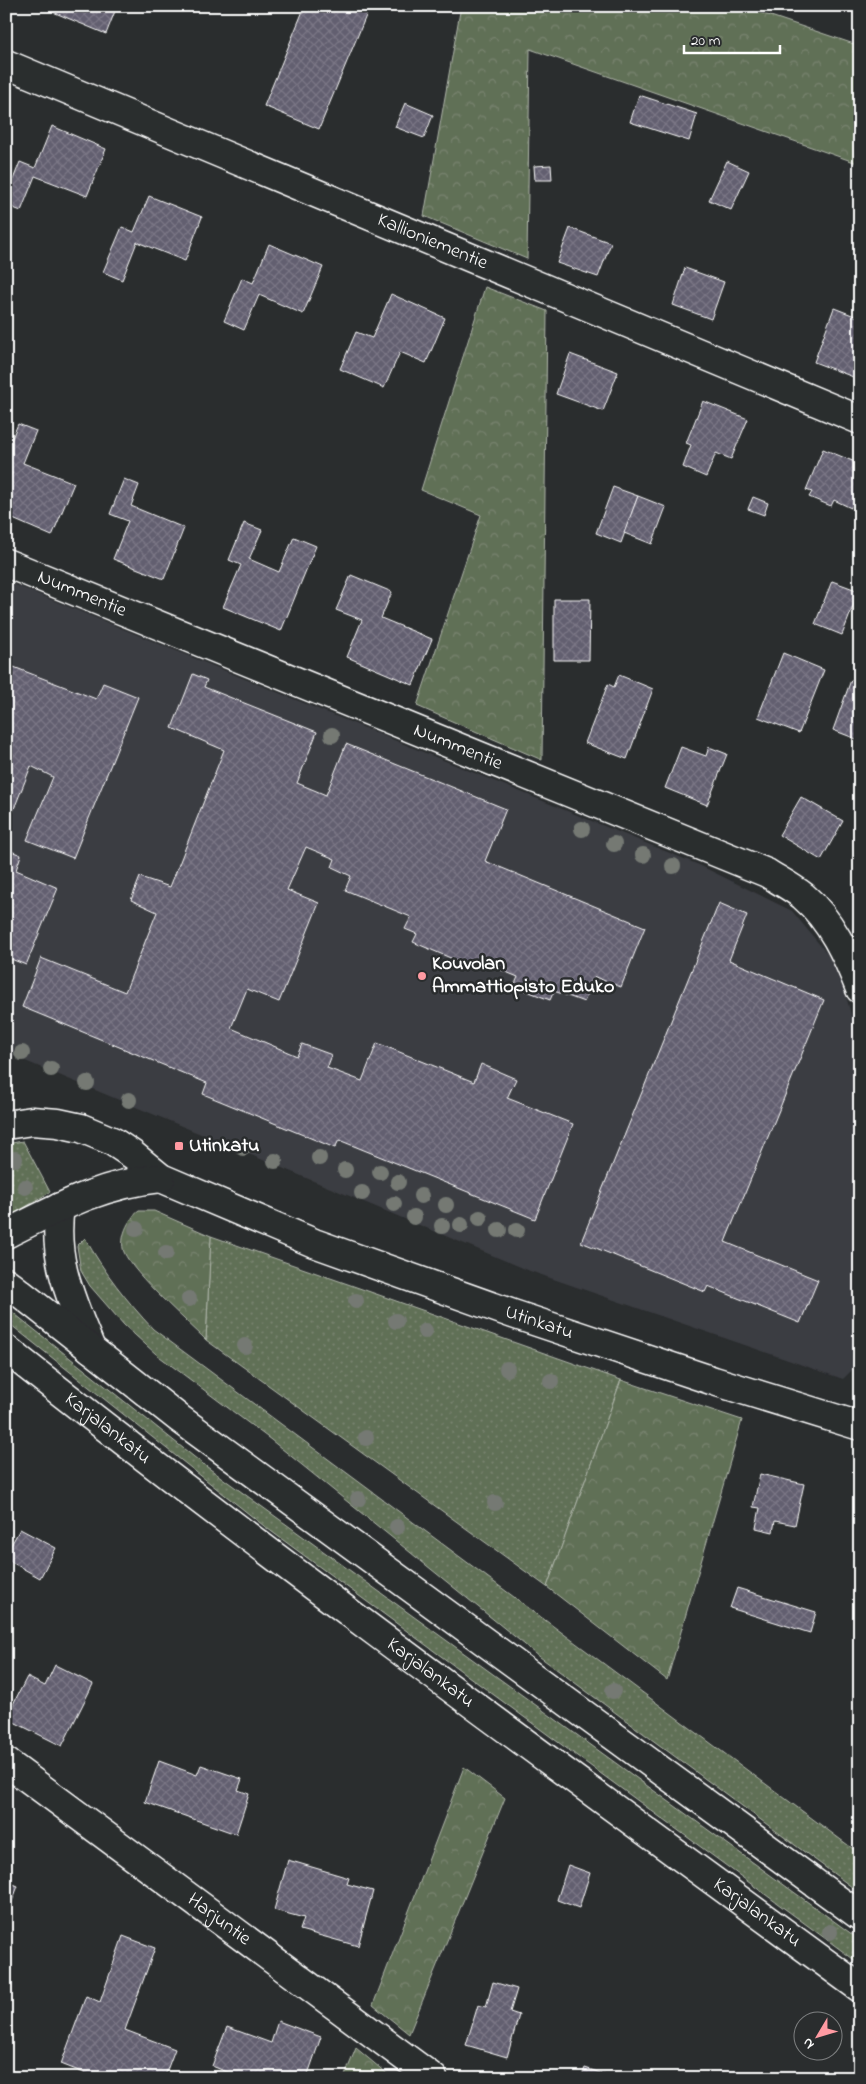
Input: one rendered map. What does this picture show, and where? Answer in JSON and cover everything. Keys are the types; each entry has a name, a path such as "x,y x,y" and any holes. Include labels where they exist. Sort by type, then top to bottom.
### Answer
{"street":[{"name":"Kallioniementie","path":"6,64 860,420"},
{"name":"Nummentie","path":"6,563 766,873 802,895 818,911 850,964 860,989"},
{"name":"Utinkatu","path":"6,1125 32,1121 58,1123 81,1128 112,1141 161,1178 314,1243 513,1314 714,1381 858,1421"},
{"path":"6,1234 104,1188 130,1181 161,1178"},
{"path":"60,1207 56,1232 59,1254 67,1288 91,1350"},
{"path":"6,1282 180,1420 860,1916"},
{"name":"Karjalankatu","path":"6,1349 139,1454 330,1599 860,1988"},
{"name":"Harjuntie","path":"6,1762 433,2078"}],"shaded area":[{"name":"Kouvolan Ammattiopisto Eduko","path":"6,581 699,865 792,911 829,956 846,996 858,1040 852,1370 843,1379 530,1271 6,1053"}],"green space":[{"path":"461,6 741,6 860,46 860,164 530,49 527,259 424,216"},
{"path":"485,287 547,311 542,760 417,706 481,515 421,490"},
{"path":"23,1141 50,1192 6,1219 6,1144"},
{"path":"139,1211 154,1211 211,1236 206,1340 149,1285 138,1273 124,1252 123,1241 126,1229 131,1219"},
{"path":"211,1236 621,1380 547,1587 206,1340"},
{"path":"85,1238 116,1285 153,1329 860,1854 860,1893 540,1657 271,1440 156,1354 124,1325 90,1286 81,1271 77,1246"},
{"path":"6,1307 203,1464 860,1940 860,1964 264,1526 6,1321"},
{"path":"621,1380 742,1420 667,1680 547,1587"},
{"path":"464,1767 505,1798 409,2034 373,2005"},
{"path":"356,2048 392,2078 344,2078"}],"building":[{"path":"55,6 117,6 106,34 53,12"},
{"path":"305,6 370,6 319,129 264,106"},
{"path":"639,95 697,114 689,141 630,122"},
{"path":"405,103 433,115 424,138 395,127"},
{"path":"52,126 106,149 87,196 35,176 21,211 6,205 6,197 20,162 35,168"},
{"path":"727,161 749,171 731,210 709,200"},
{"path":"551,165 552,180 535,180 534,166"},
{"path":"149,196 202,217 185,261 137,242 122,280 103,272 122,227 134,232"},
{"path":"570,228 611,243 598,277 557,263"},
{"path":"269,244 323,267 303,314 259,295 244,330 224,321 242,278 253,283"},
{"path":"685,268 724,282 711,319 673,305"},
{"path":"391,294 445,318 426,363 400,352 384,388 340,369 356,332 372,338"},
{"path":"834,308 860,318 860,369 856,378 814,362"},
{"path":"570,354 618,372 603,411 556,394"},
{"path":"703,401 748,419 731,459 716,453 706,477 683,467 691,445 686,443"},
{"path":"18,424 36,431 23,463 74,483 52,536 6,516 6,487 12,473 6,470 6,452"},
{"path":"823,449 860,464 860,487 851,508 834,500 831,506 809,497 812,492 806,490"},
{"path":"124,479 139,485 131,506 184,528 164,579 113,559 128,521 110,514"},
{"path":"613,487 638,496 621,543 596,533"},
{"path":"638,496 666,507 652,544 624,533"},
{"path":"753,497 768,503 764,515 748,509"},
{"path":"244,523 262,530 249,559 279,572 294,537 316,546 281,631 223,607 241,565 229,560"},
{"path":"351,575 392,592 381,618 432,639 413,685 347,657 362,620 336,610"},
{"path":"832,581 859,591 842,635 815,624"},
{"path":"554,599 590,599 589,660 554,660"},
{"path":"783,653 824,670 799,733 758,717"},
{"path":"6,664 96,699 103,683 138,697 73,858 27,840 53,777 31,766 6,829"},
{"path":"193,674 207,680 204,687 317,732 297,783 326,795 346,744 506,809 485,861 645,927 621,987 595,977 584,1002 554,991 550,1000 514,986 518,977 477,960 474,968 413,942 417,934 405,929 411,917 345,890 351,876 332,867 335,859 306,847 287,890 319,903 279,1002 247,989 231,1028 297,1056 302,1044 332,1055 327,1068 362,1081 377,1043 474,1082 481,1064 516,1079 507,1098 573,1124 535,1219 339,1140 335,1148 203,1094 207,1083 22,1007 41,958 125,992 157,912 131,900 140,877 170,887 224,750 172,728"},
{"path":"619,675 653,689 627,759 585,743 608,684 614,687"},
{"path":"851,680 860,683 859,740 833,730"},
{"path":"681,747 706,756 709,747 727,754 707,805 665,788"},
{"path":"801,797 843,821 821,860 779,835"},
{"path":"6,849 21,855 16,870 58,888 26,965 6,957"},
{"path":"719,903 747,915 729,960 824,1000 725,1242 818,1280 800,1323 708,1286 705,1292 581,1242"},
{"path":"760,1474 804,1484 795,1525 775,1521 773,1532 756,1528 760,1508 753,1507"},
{"path":"20,1529 56,1548 40,1578 6,1559 6,1554"},
{"path":"737,1588 816,1612 810,1633 730,1608"},
{"path":"55,1665 93,1684 62,1746 6,1718 27,1677 45,1686"},
{"path":"159,1761 197,1775 201,1765 242,1779 238,1790 249,1794 236,1834 145,1802"},
{"path":"288,1860 349,1878 347,1884 373,1891 358,1946 300,1930 304,1918 274,1910"},
{"path":"568,1865 590,1873 579,1908 557,1900"},
{"path":"6,1881 18,1886 6,1917"},
{"path":"123,1936 155,1948 125,2030 175,2049 164,2078 97,2078 61,2064 86,1996 100,2002"},
{"path":"493,1982 517,1989 510,2012 519,2015 507,2057 466,2045 478,2005 486,2007"},
{"path":"278,2021 321,2037 307,2077 294,2073 292,2078 242,2078 212,2066 227,2027 271,2043"},
{"path":"585,2068 604,2074 603,2078 581,2078"}],"place":[{"name":"Kouvolan Ammattiopisto Eduko","path":"422,976"},
{"name":"Utinkatu","path":"179,1146"}]}
